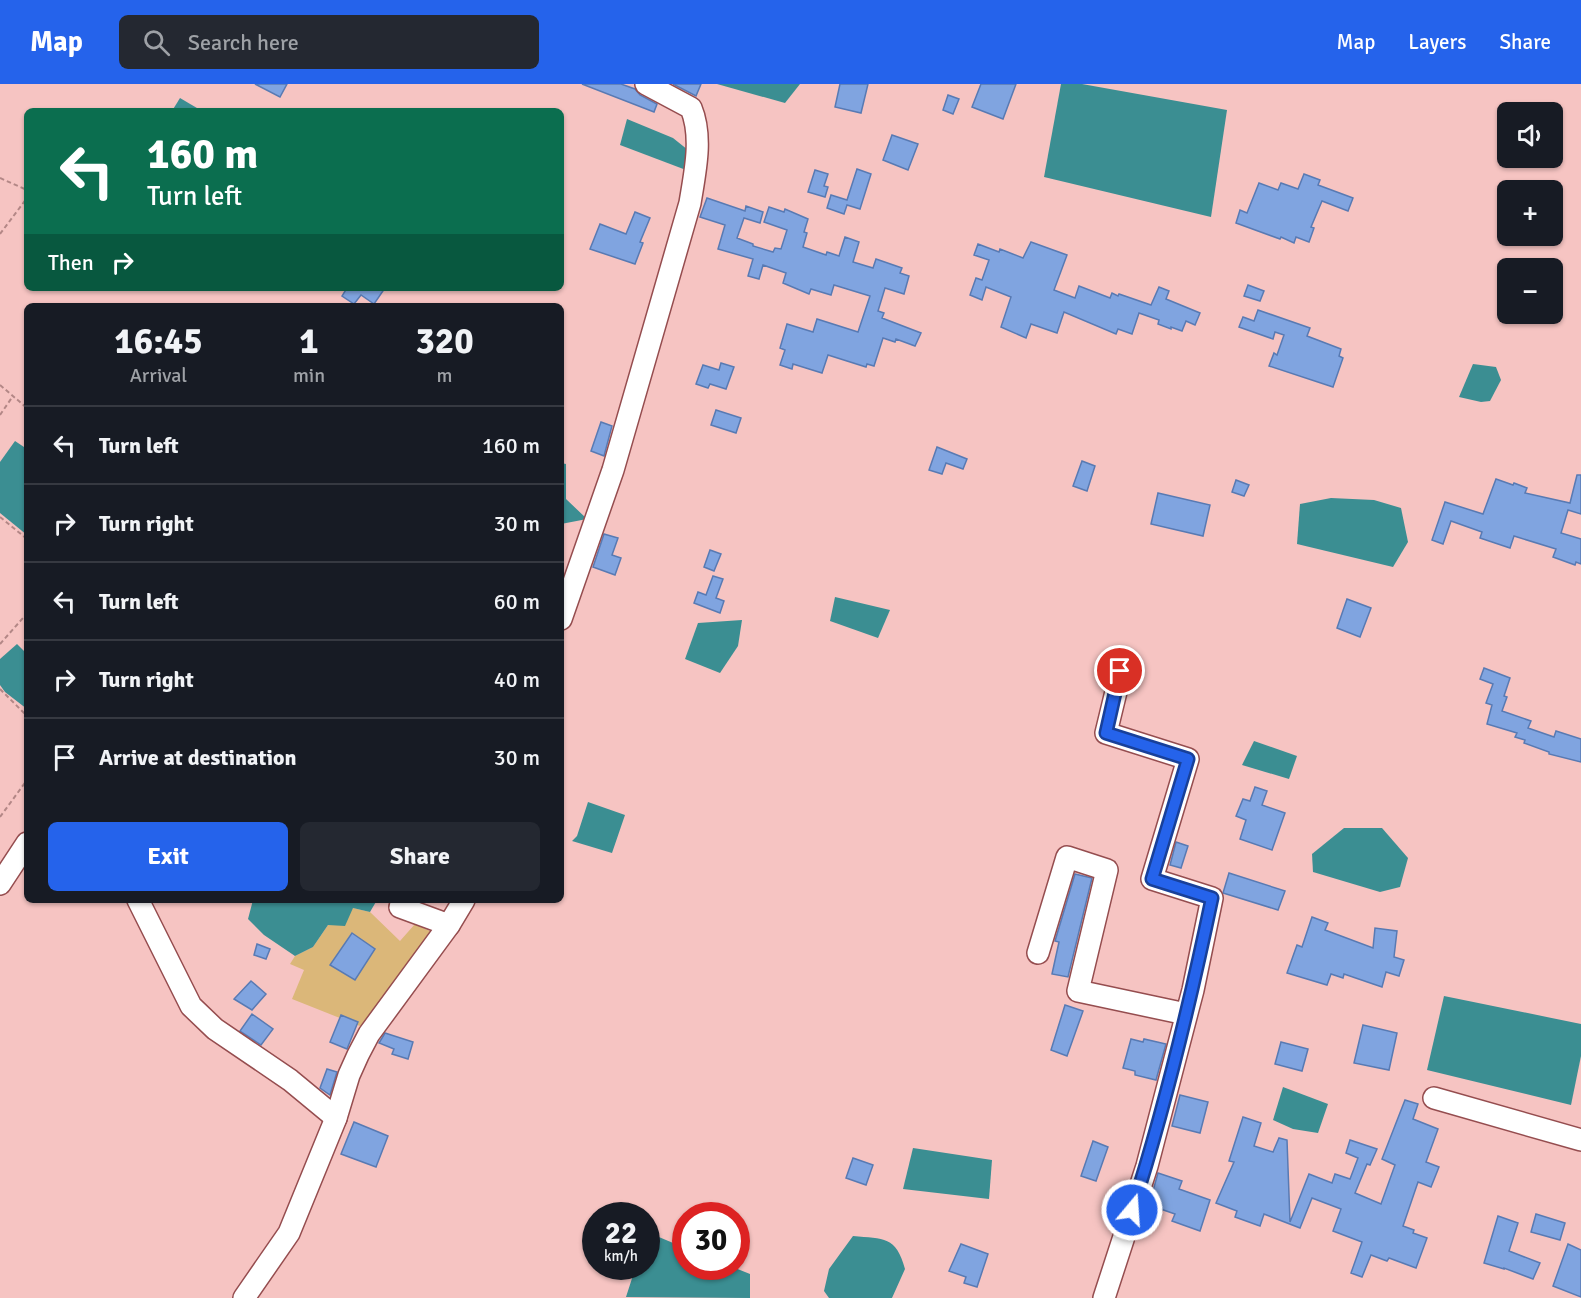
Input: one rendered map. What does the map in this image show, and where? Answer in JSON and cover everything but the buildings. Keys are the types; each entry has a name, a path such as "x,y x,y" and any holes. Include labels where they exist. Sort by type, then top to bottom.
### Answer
{"street":[{"path":"564,610 613,470 690,203 696,167 697,133 695,116 691,108 646,84"},
{"path":"1104,1298 1147,1166 1186,1014 1212,898 1152,879 1188,759 1106,733 1120,671"},
{"path":"0,884 24,848"},
{"path":"1038,953 1067,857 1107,870 1078,991 1186,1014"},
{"path":"139,903 190,1006 215,1029 290,1080 336,1118"},
{"path":"244,1298 289,1233 336,1118 349,1075 369,1035 462,903"},
{"path":"400,907 449,924"},
{"path":"1434,1098 1581,1140"}],"path":[{"path":"0,178 24,189"},
{"path":"0,234 24,202"},
{"path":"0,385 24,405"},
{"path":"0,416 13,396"},
{"path":"0,517 24,536"},
{"path":"0,645 24,618"},
{"path":"0,689 24,713"},
{"path":"0,817 24,784"}],"shaded area":[{"path":"353,908 370,912 400,941 415,924 432,932 365,1028 292,999 304,970 290,964 295,956 313,947 328,925","holes":["351,934 374,949 355,980 330,965"]}],"water":[{"path":"717,84 800,84 785,103"},
{"path":"1061,84 1082,84 1227,110 1211,217 1044,177"},
{"path":"180,98 197,108 174,108"},
{"path":"627,119 673,138 688,150 686,170 620,145"},
{"path":"1473,364 1496,367 1501,380 1490,401 1481,402 1459,397"},
{"path":"15,441 24,447 24,533 0,513 0,462"},
{"path":"564,464 566,464 566,499 587,519 564,523"},
{"path":"1331,498 1374,500 1401,508 1408,542 1393,567 1297,544 1300,504"},
{"path":"835,597 890,610 878,638 830,621"},
{"path":"742,620 738,646 720,673 685,659 698,623"},
{"path":"17,644 24,651 24,707 5,692 0,685 0,659"},
{"path":"1254,741 1297,756 1289,779 1242,765"},
{"path":"588,802 625,815 612,853 572,841 577,836"},
{"path":"1344,828 1382,828 1408,858 1400,887 1380,892 1313,872 1312,854"},
{"path":"252,903 375,903 370,912 353,908 345,926 328,925 313,947 295,956 264,935 248,919"},
{"path":"1444,996 1581,1024 1581,1056 1571,1105 1427,1070"},
{"path":"1283,1087 1328,1104 1318,1133 1293,1129 1273,1120"},
{"path":"913,1148 992,1160 989,1199 903,1189"},
{"path":"853,1236 881,1239 893,1245 897,1250 905,1269 892,1298 829,1298 824,1291 829,1269"},
{"path":"660,1237 672,1243 672,1280 750,1280 750,1298 626,1297 631,1280 660,1280"}],"route":[{"path":"1120,671 1106,733 1188,759 1152,879 1212,898 1193,990 1147,1166 1132,1210"}]}
